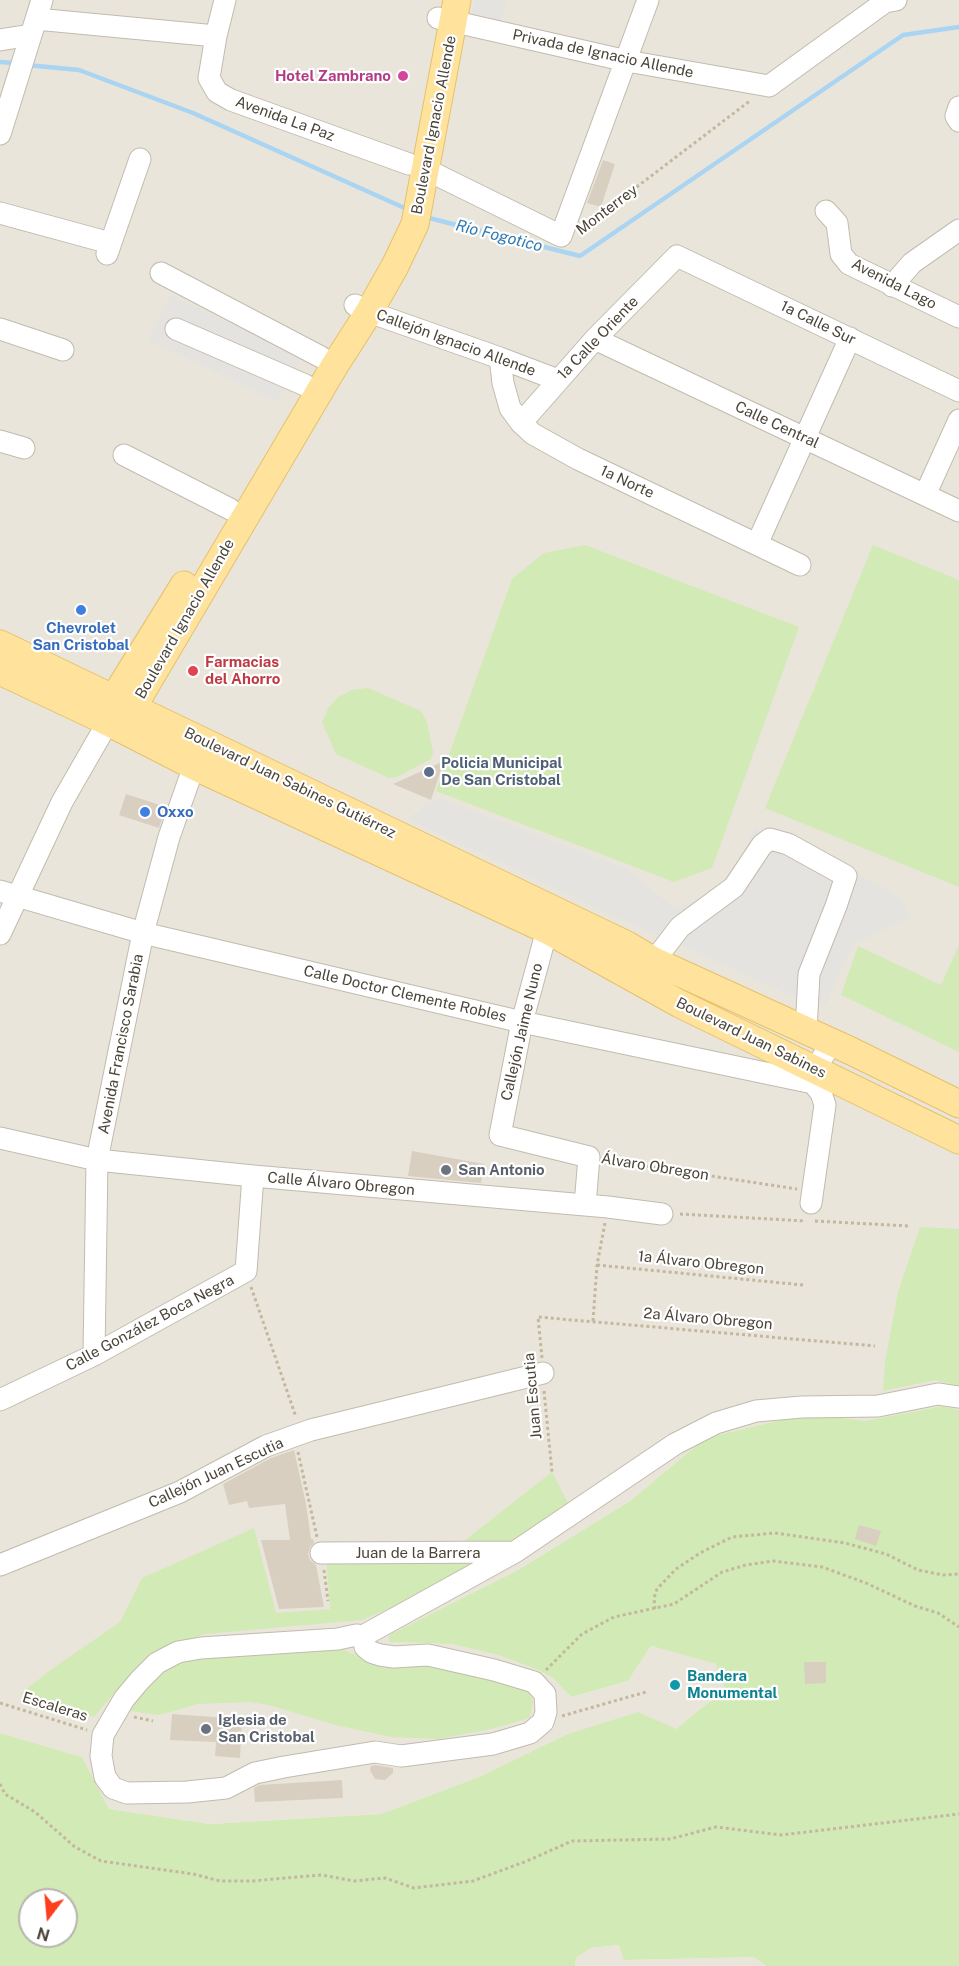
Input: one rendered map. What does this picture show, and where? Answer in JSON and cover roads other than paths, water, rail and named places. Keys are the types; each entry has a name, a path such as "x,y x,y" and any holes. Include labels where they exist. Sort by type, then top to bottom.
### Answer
{"main road":[{"name":"Boulevard Ignacio Allende","path":"118,709 230,509 321,357 395,266 407,223 448,10"},
{"name":"Boulevard Ignacio Allende","path":"118,709 334,365 362,309"},
{"name":"Boulevard Juan Sabines Gutiérrez","path":"0,644 200,755 547,930"},
{"name":"Boulevard Juan Sabines Gutiérrez","path":"0,671 118,709"},
{"name":"Boulevard Juan Sabines Gutiérrez","path":"200,755 580,924"},
{"name":"Boulevard Juan Sabines","path":"580,924 959,1104"},
{"name":"Boulevard Juan Sabines","path":"547,930 814,1077 959,1140"}],"street":[{"name":"Avenida La Paz","path":"225,0 209,78 217,92 231,100 416,173"},
{"path":"627,61 648,0"},
{"name":"Privada de Ignacio Allende","path":"448,10 627,61 769,86 889,1"},
{"path":"0,40 35,24 216,36"},
{"path":"0,134 35,24"},
{"name":"Monterrey","path":"416,173 561,236 627,61"},
{"path":"959,107 956,116 959,121"},
{"path":"0,213 109,249 140,159"},
{"name":"Avenida Lago","path":"826,211 837,223 841,254 849,264 959,317"},
{"path":"892,285 912,262 959,230"},
{"name":"1a Calle Sur","path":"678,255 959,391"},
{"name":"1a Calle Oriente","path":"521,423 595,339 678,255"},
{"path":"160,273 321,357"},
{"name":"Callejón Ignacio Allende","path":"362,309 558,380"},
{"path":"0,329 63,350"},
{"path":"176,329 305,384"},
{"path":"757,544 850,338"},
{"name":"Calle Central","path":"595,339 959,511"},
{"name":"1a Norte","path":"500,358 503,383 510,408 533,434 578,459 800,565"},
{"path":"924,495 959,420"},
{"path":"0,441 24,448"},
{"path":"124,455 230,509"},
{"path":"0,934 9,893 118,709"},
{"name":"Avenida Francisco Sarabia","path":"94,1355 97,1160 143,933 169,837 200,755"},
{"path":"654,961 680,927 734,887 762,845 770,839 788,844 846,876 809,974 806,1031"},
{"name":"Calle Doctor Clemente Robles","path":"9,893 143,933 522,1022 814,1077"},
{"name":"Callejón Jaime Nuno","path":"500,1135 522,1022 547,930"},
{"path":"811,1197 825,1105 814,1077 831,1042"},
{"name":"Álvaro Obregon","path":"500,1135 590,1157 585,1205"},
{"name":"Calle Álvaro Obregon","path":"0,1138 97,1160 608,1207 662,1214"},
{"name":"Calle González Boca Negra","path":"0,1400 94,1355 246,1271 253,1176"},
{"name":"Callejón Juan Escutia","path":"0,1565 180,1492 266,1446 311,1430 543,1373"},
{"path":"363,1636 365,1647 380,1655 394,1657 428,1655 534,1682 545,1694 546,1712 543,1722 530,1733 493,1744 401,1756 375,1752 255,1773 226,1788 127,1793 113,1788 105,1777 101,1756 103,1735 114,1713 140,1680 157,1663 178,1652 201,1648 363,1636 515,1552 675,1444 716,1423 756,1411 802,1407 878,1406 938,1394 959,1397"},
{"name":"Juan de la Barrera","path":"321,1553 515,1552"}],"waterway":[{"name":"Río Fogotico","path":"425,217 580,256 903,35 959,27"},
{"name":"Río Fogotico","path":"0,62 15,63"},
{"name":"Río Fogotico","path":"27,65 79,70 193,113 409,210"}],"place":[{"name":"Hotel Zambrano","path":"403,76"},
{"name":"Chevrolet San Cristobal","path":"81,610"},
{"name":"Farmacias del Ahorro","path":"193,671"},
{"name":"Policia Municipal De San Cristobal","path":"429,772"},
{"name":"Oxxo","path":"145,812"},
{"name":"San Antonio","path":"446,1170"},
{"name":"Bandera Monumental","path":"675,1685"},
{"name":"Iglesia de San Cristobal","path":"206,1729"}]}
